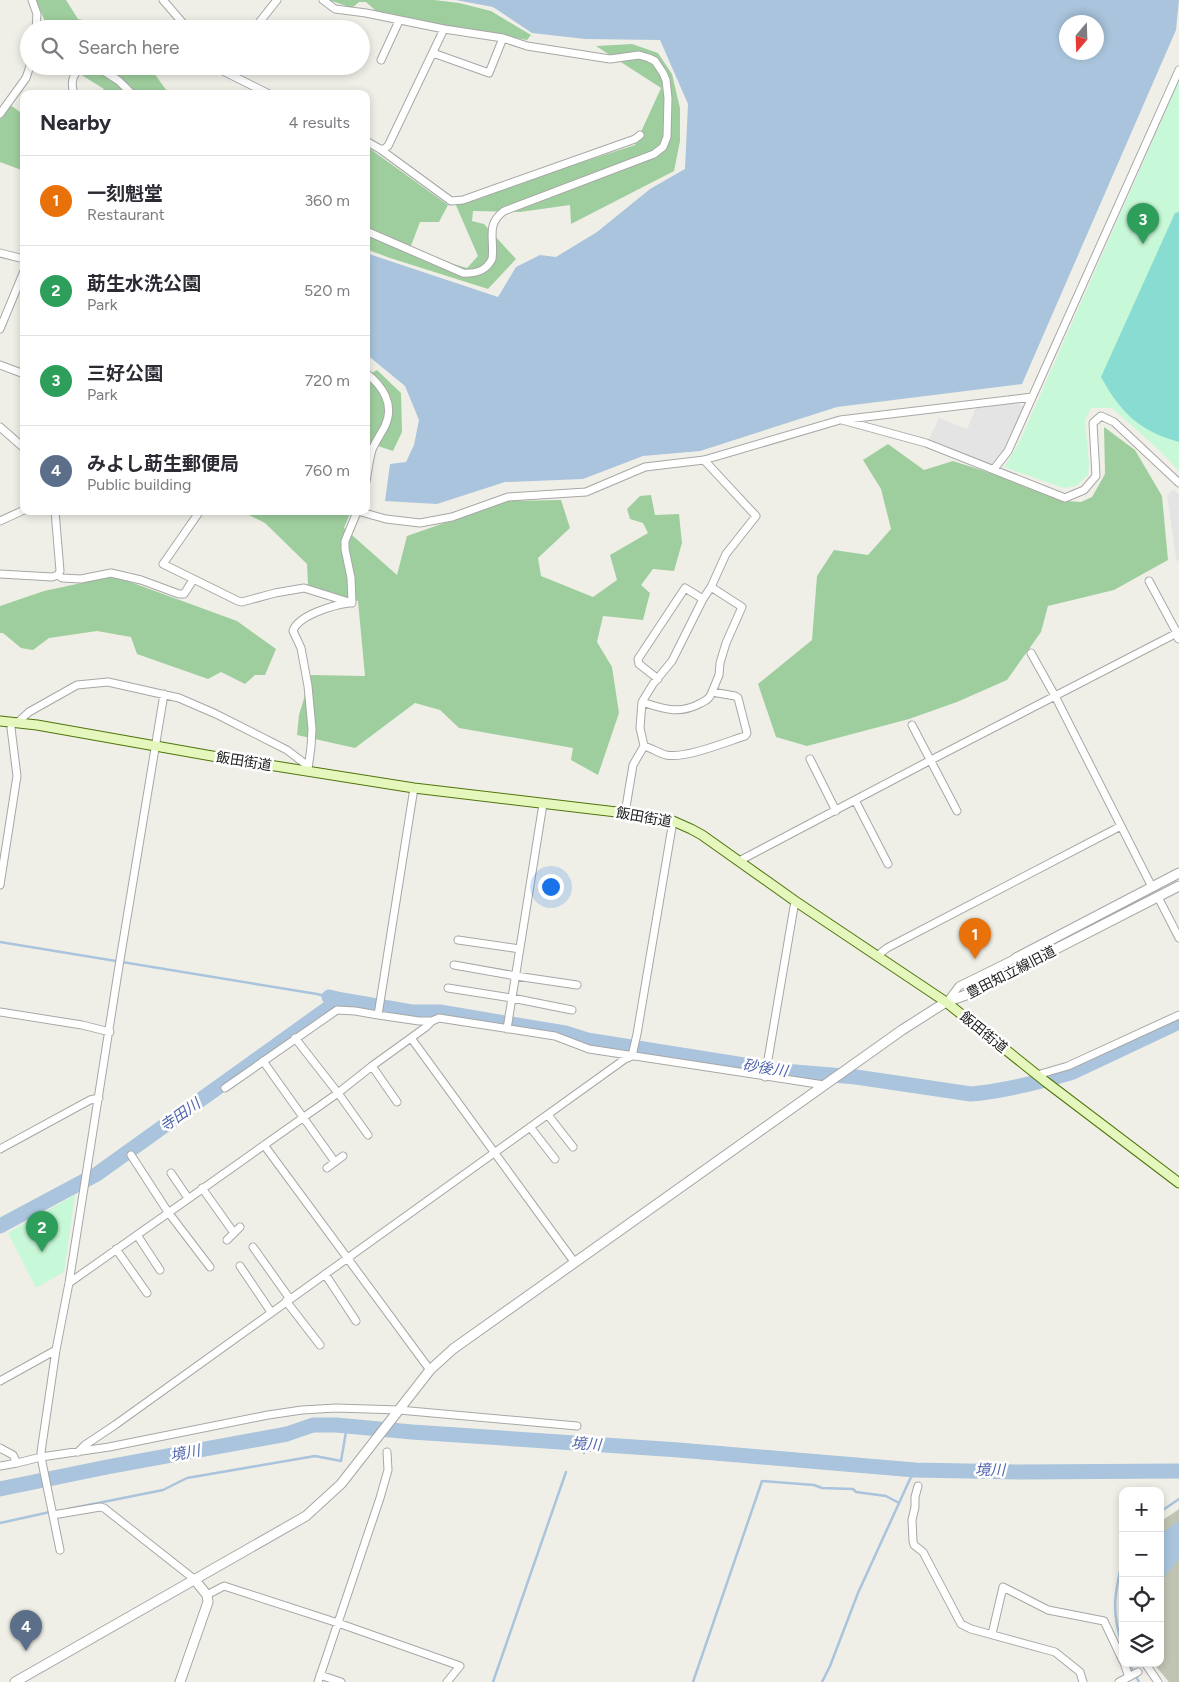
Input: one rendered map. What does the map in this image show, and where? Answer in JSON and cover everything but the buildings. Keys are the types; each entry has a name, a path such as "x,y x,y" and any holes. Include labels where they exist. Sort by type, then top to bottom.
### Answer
{"main road":[{"name":"飯田街道","path":"0,721 37,725 157,746 308,768 414,788 624,813 673,821 692,828 795,901 946,1002 1040,1078 1179,1183"}],"street":[{"path":"32,0 37,14 37,20"},
{"path":"163,0 180,20"},
{"path":"261,20 277,0"},
{"path":"323,0 335,9 503,38 527,46 610,59 639,55 655,61 666,80 668,129 663,147 654,154 504,211 495,219 492,226 492,259 485,269 477,273 463,273 370,233"},
{"path":"382,60 399,21"},
{"path":"380,149 388,146 444,29"},
{"path":"433,53 489,73 503,38"},
{"path":"994,470 1008,452 1179,70"},
{"path":"0,114 27,75"},
{"path":"73,90 74,75"},
{"path":"109,75 128,90"},
{"path":"231,75 261,90"},
{"path":"370,143 448,200 457,201 635,139 640,135"},
{"path":"0,253 20,258"},
{"path":"0,329 20,281"},
{"path":"0,365 20,372"},
{"path":"370,377 382,388 388,401 390,412 386,425 372,450 370,460"},
{"path":"370,514 386,519 420,523 452,517 508,497 586,492 645,467 704,460 840,420 1032,397"},
{"path":"840,420 926,443 1065,498 1084,490 1096,476 1093,422 1101,416 1114,422 1179,483"},
{"path":"0,426 20,444"},
{"path":"624,813 633,765 644,746 640,728 642,702 672,661 726,554 756,516 704,460"},
{"path":"0,521 20,512"},
{"path":"0,574 52,577 58,574 60,571 55,515"},
{"path":"197,515 163,564 242,602 275,593 304,588 352,603"},
{"path":"352,603 351,578 345,541 356,515"},
{"path":"58,574 62,578 81,579 111,573 141,580 179,594 184,594 193,580"},
{"path":"739,861 931,760 1178,634 1150,581"},
{"path":"642,702 676,710 690,709 710,698 719,675 726,643 742,607 711,587"},
{"path":"658,679 639,664 638,659 685,588 703,600"},
{"path":"0,885 17,776 11,728 14,722 77,685 108,682 179,698 216,714 287,750 308,768 312,747 312,729 308,686 301,648 293,631 294,626 305,618 339,605 352,603"},
{"path":"1032,653 1152,887"},
{"path":"644,746 666,755 681,755 745,736 746,733 738,698 712,692"},
{"path":"60,1550 42,1459 56,1350 69,1283 84,1179 110,1032 119,966 157,746 164,694"},
{"path":"912,725 957,811"},
{"path":"810,760 836,810"},
{"path":"378,1013 414,788"},
{"path":"855,800 888,864"},
{"path":"507,1028 543,804"},
{"path":"78,1452 85,1445 632,1054 673,821"},
{"path":"877,956 895,944 1121,826"},
{"name":"豊田知立線旧道","path":"946,1002 959,986 1179,873"},
{"name":"豊田知立線旧道","path":"946,1002 966,995 1179,886"},
{"path":"1158,897 1179,938"},
{"path":"765,1074 795,901"},
{"path":"458,940 520,950"},
{"path":"454,964 577,985"},
{"path":"448,988 572,1010"},
{"path":"15,1682 312,1511 342,1484 430,1370 453,1349 846,1068 946,1002"},
{"path":"225,1088 337,1010 378,1013 419,1021 432,1021 439,1018 555,1036 589,1049 827,1082"},
{"path":"0,1012 82,1025 110,1032"},
{"path":"1040,1078 1179,1015"},
{"path":"69,1283 338,1093 372,1066 426,1028 432,1021"},
{"path":"295,1038 338,1093 368,1136"},
{"path":"411,1038 574,1263"},
{"path":"264,1060 335,1162"},
{"path":"372,1066 396,1102"},
{"path":"0,1149 90,1100 99,1098"},
{"path":"548,1115 573,1147"},
{"path":"530,1127 555,1159"},
{"path":"264,1145 430,1370"},
{"path":"130,1155 168,1212 210,1267"},
{"path":"327,1168 343,1156"},
{"path":"172,1173 188,1198"},
{"path":"202,1188 234,1233"},
{"path":"227,1240 240,1227"},
{"path":"137,1235 160,1270"},
{"path":"253,1247 320,1345"},
{"path":"116,1249 147,1293"},
{"path":"240,1266 271,1312"},
{"path":"325,1274 356,1321"},
{"path":"0,1380 56,1350"},
{"path":"0,1466 302,1410 336,1408 399,1410 577,1426"},
{"path":"0,1448 13,1456 17,1463"},
{"path":"341,1682 319,1678 380,1498 388,1470 387,1452"},
{"path":"918,1486 912,1520 914,1544 923,1552 961,1624 971,1629 1055,1652 1080,1672 1083,1682"},
{"path":"53,1515 100,1507 104,1508 194,1579 207,1595 208,1602 180,1682"},
{"path":"207,1595 224,1586 338,1623 460,1666 446,1682"},
{"path":"992,1634 1004,1587 1048,1610 1104,1620 1119,1652"},
{"path":"1125,1667 1129,1677"},
{"path":"1148,1667 1158,1682"},
{"path":"1119,1682 1138,1672"}],"shaded area":[{"path":"456,0 1179,0 1176,30 1022,384 837,407 700,451 643,456 583,479 505,482 437,504 385,501 390,464 406,462 414,445 419,420 405,386 370,357 370,254 498,297 516,267 540,255 556,257 597,232 650,189 685,169 688,104 660,40 585,39 532,33 493,7"},
{"path":"1179,212 1179,442 1165,438 1132,419 1116,401 1101,377 1175,213"},
{"path":"1017,403 1025,407 1007,446 991,465 929,439 939,418 967,429 976,408"},
{"path":"1174,489 1179,495 1179,563 1176,558 1167,495"},
{"path":"1179,1509 1179,1682 1169,1682 1156,1667 1164,1667 1164,1519"},
{"path":"1179,1521 1179,1559 1164,1577 1164,1532"}],"green space":[{"path":"36,0 66,0 78,19 83,20 44,20"},
{"path":"329,0 434,0 459,3 491,11 531,35 527,40 444,26 377,12 366,2 359,2 352,8"},
{"path":"632,44 658,53 672,74 680,108 680,141 674,171 571,224 570,205 520,212 473,211 472,221 484,224 516,259 488,289 370,250 370,149 448,205 439,222 420,222 409,251 467,268 478,256 455,203 635,145 661,88 596,46"},
{"path":"81,75 155,75 166,90 103,90 104,89"},
{"path":"1179,81 1179,471 1157,448 1112,408 1091,408 1085,420 1089,463 1088,475 1076,486 1064,488 1004,467 1019,443"},
{"path":"9,104 20,112 20,170 0,162 0,119"},
{"path":"377,370 401,393 402,432 393,451 370,443 370,374"},
{"path":"1104,427 1135,450 1162,496 1168,560 1114,590 1048,606 1041,632 1007,680 957,702 909,719 807,746 776,737 758,684 812,640 817,576 834,550 868,555 891,529 881,489 863,460 888,444 924,470 953,461 1006,478 1066,501 1081,502 1092,497 1105,474"},
{"path":"651,495 655,515 679,514 682,543 674,571 653,569 641,585 650,593 643,620 603,616 597,642 612,667 619,713 598,775 571,760 573,748 459,728 440,710 415,703 355,748 297,735 299,715 311,675 365,676 358,601 308,585 307,564 265,523 249,515 349,515 344,528 397,575 407,536 507,501 561,500 570,528 538,558 541,576 593,597 617,580 610,555 648,533 643,523 630,519 627,509 640,496"},
{"path":"114,576 237,621 276,649 265,675 255,675 245,684 221,672 208,679 137,654 131,637 97,631 49,638 33,650 21,648 3,633 0,633 0,606 44,591"},
{"path":"75,1195 64,1272 36,1288 8,1233"}],"waterway":[{"path":"0,942 329,997"},
{"name":"寺田川","path":"0,1226 97,1174 342,1000 329,997"},
{"name":"砂後川","path":"342,1000 412,1012 440,1012 565,1033 587,1040 783,1071 856,1077 971,1094 1022,1086 1073,1072 1179,1022"},
{"name":"境川","path":"0,1489 287,1434 313,1425 336,1425 679,1450 915,1470 1021,1472 1179,1471"},
{"path":"68,1509 163,1490 187,1478 315,1456 341,1461 347,1426"},
{"path":"584,1453 585,1444"},
{"path":"822,1682 858,1593 910,1479 917,1470"},
{"path":"493,1682 566,1472"},
{"path":"693,1682 762,1481 814,1485 822,1488 853,1489 856,1492 886,1496 899,1503"},
{"path":"1164,1509 1179,1499"},
{"path":"0,1523 50,1512"},
{"path":"1119,1577 1115,1603 1119,1635"},
{"path":"1131,1667 1139,1682"}],"place":[{"name":"三好公園","path":"1143,244"},
{"name":"一刻魁堂","path":"975,959"},
{"name":"莇生水洗公園","path":"42,1252"},
{"name":"みよし莇生郵便局","path":"26,1651"}]}
